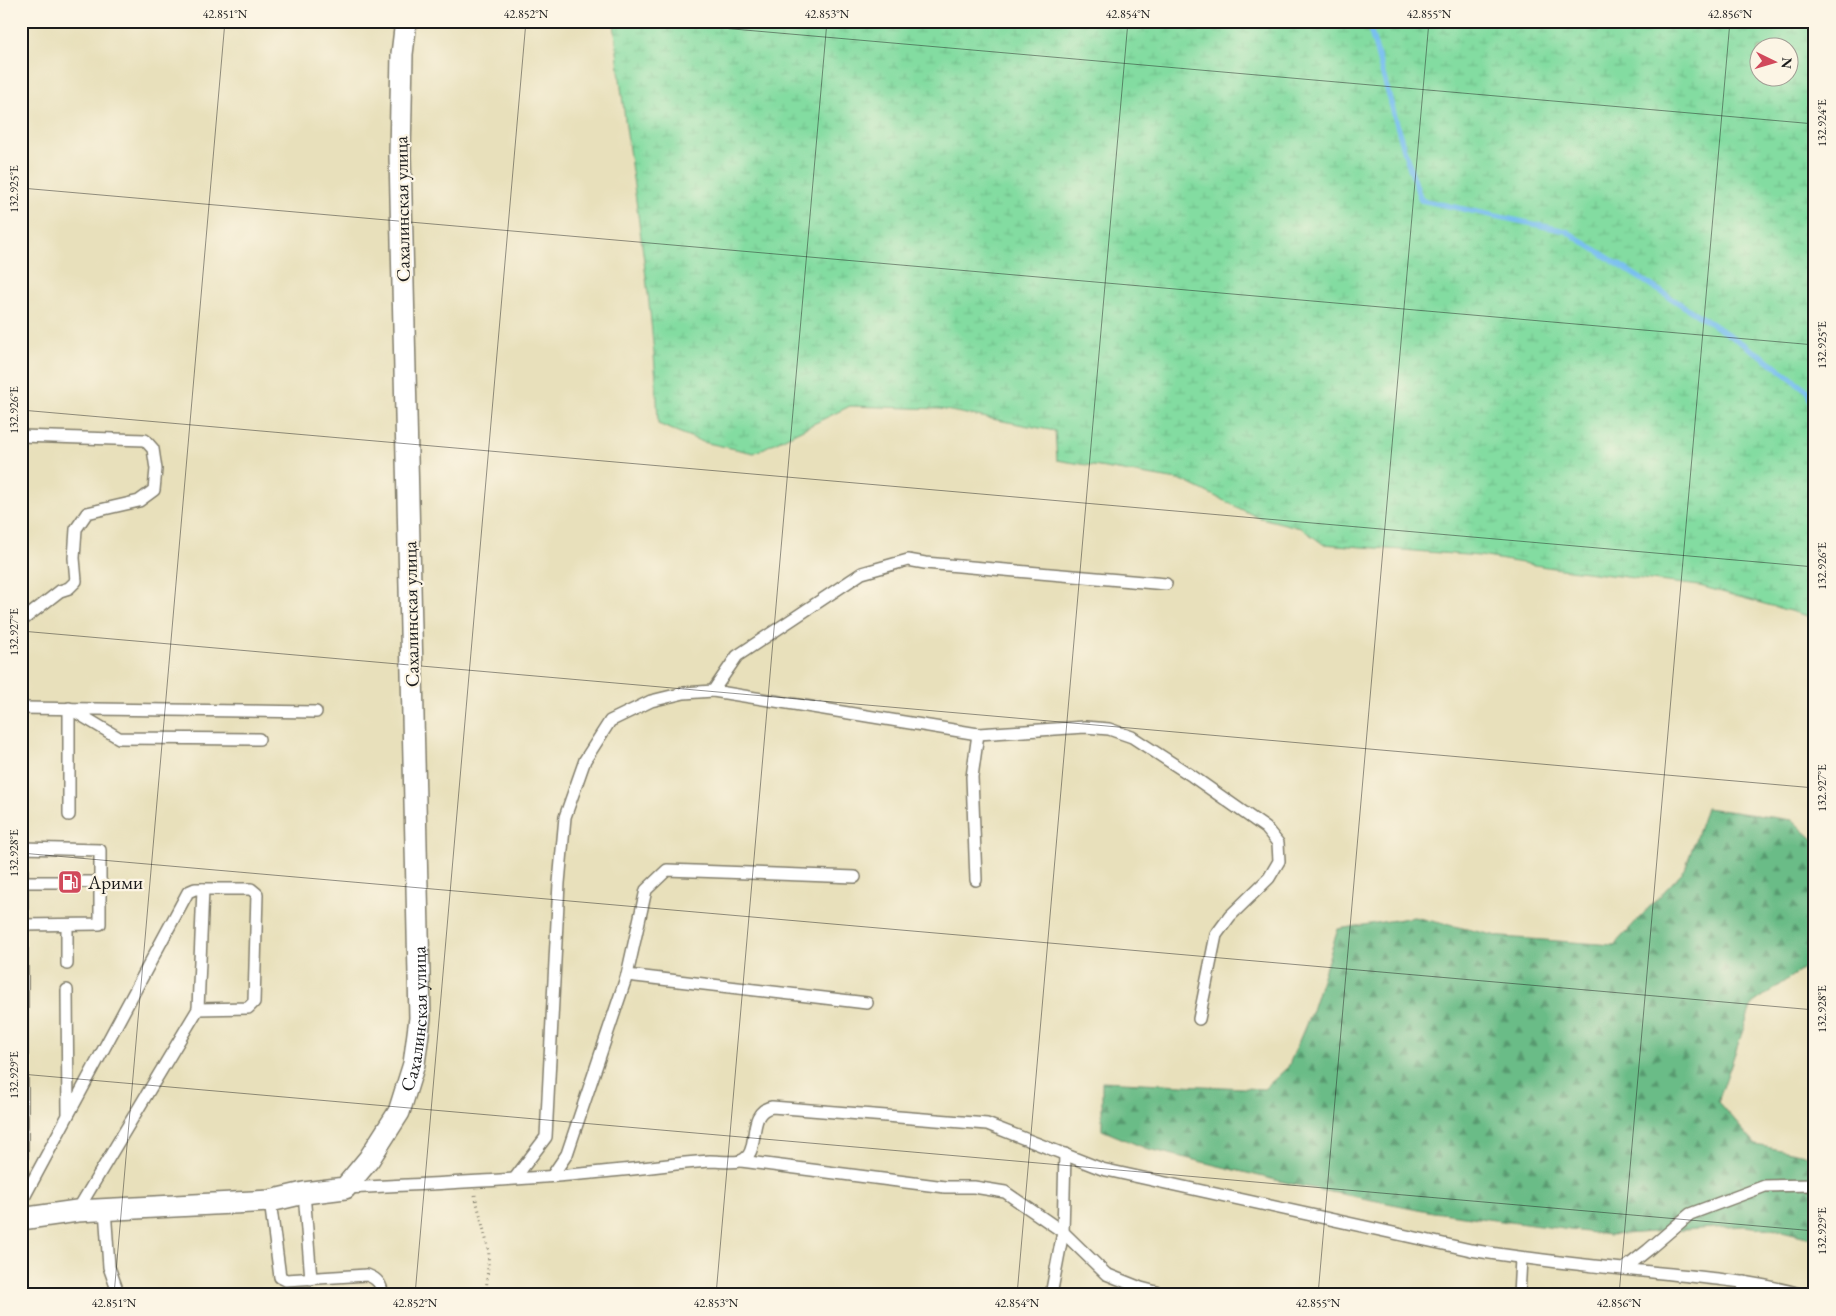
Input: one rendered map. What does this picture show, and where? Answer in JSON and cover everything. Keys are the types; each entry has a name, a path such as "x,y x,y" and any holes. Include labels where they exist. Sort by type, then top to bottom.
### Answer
{"street":[{"name":"Сахалинская улица","path":"345,1188 369,1159 399,1112 414,1064 420,1018 400,155 402,54 406,21"},
{"path":"22,1213 270,1201 304,1193 345,1188"}],"lane":[{"path":"21,436 145,440 153,449 156,469 154,490 139,501 87,513 76,528 74,558 76,580 69,588 60,591 24,619 21,619"},
{"path":"713,691 737,656 862,573 908,560 1166,584"},
{"path":"515,1178 546,1137 559,884 565,817 585,760 610,721 651,701 684,693 713,691 978,734 1084,727 1109,729 1132,737 1266,828 1278,843 1279,861 1269,878 1230,916 1216,935 1199,1019"},
{"path":"21,708 316,712"},
{"path":"69,708 119,738 259,738"},
{"path":"68,815 69,708"},
{"path":"976,880 972,777 978,734"},
{"path":"22,925 100,924 100,850 22,848 22,882 22,925 22,1213"},
{"path":"552,1176 567,1154 627,975 646,890 668,870 855,877"},
{"path":"22,882 101,882"},
{"path":"22,1213 68,1116 188,892 195,889 251,889 257,894 253,1005 248,1008 198,1009"},
{"path":"77,1211 198,1009 203,889"},
{"path":"67,925 67,964"},
{"path":"627,975 867,1003"},
{"path":"67,990 68,1116"},
{"path":"741,1161 750,1151 758,1114 764,1108 772,1107 987,1124 1102,1169 1471,1250 1521,1259 1745,1282 1803,1295"},
{"path":"1051,1295 1063,1232 1065,1154"},
{"path":"345,1188 592,1174 696,1162 741,1161 945,1187 974,1187 1005,1192 1063,1232 1106,1274 1141,1288 1168,1295"},
{"path":"1624,1269 1690,1214 1764,1186 1815,1185"},
{"path":"304,1193 311,1279"},
{"path":"270,1201 280,1277 286,1280 367,1275 376,1278 381,1286 383,1295"},
{"path":"105,1209 109,1267 119,1295"},
{"path":"1519,1295 1521,1259"},
{"path":"1742,1295 1745,1282"}],"path":[{"path":"472,1182 489,1251 486,1295"}],"green space":[{"path":"614,21 1815,21 1815,618 1700,586 1553,568 1480,556 1323,544 1301,528 1257,517 1184,481 1057,460 1055,431 940,409 850,406 754,453 703,442 658,424 651,323"},
{"path":"1706,808 1792,820 1815,841 1815,960 1752,1004 1718,1102 1756,1145 1815,1157 1815,1239 1778,1230 1744,1226 1609,1235 1433,1212 1296,1185 1145,1148 1102,1130 1102,1081 1264,1089 1288,1067 1312,1010 1338,929 1414,917 1502,937 1614,945 1685,869"}],"waterway":[{"path":"1368,21 1405,153 1421,200 1566,231 1765,358 1808,391 1815,418"}],"place":[{"name":"Арими","path":"70,882"}]}
